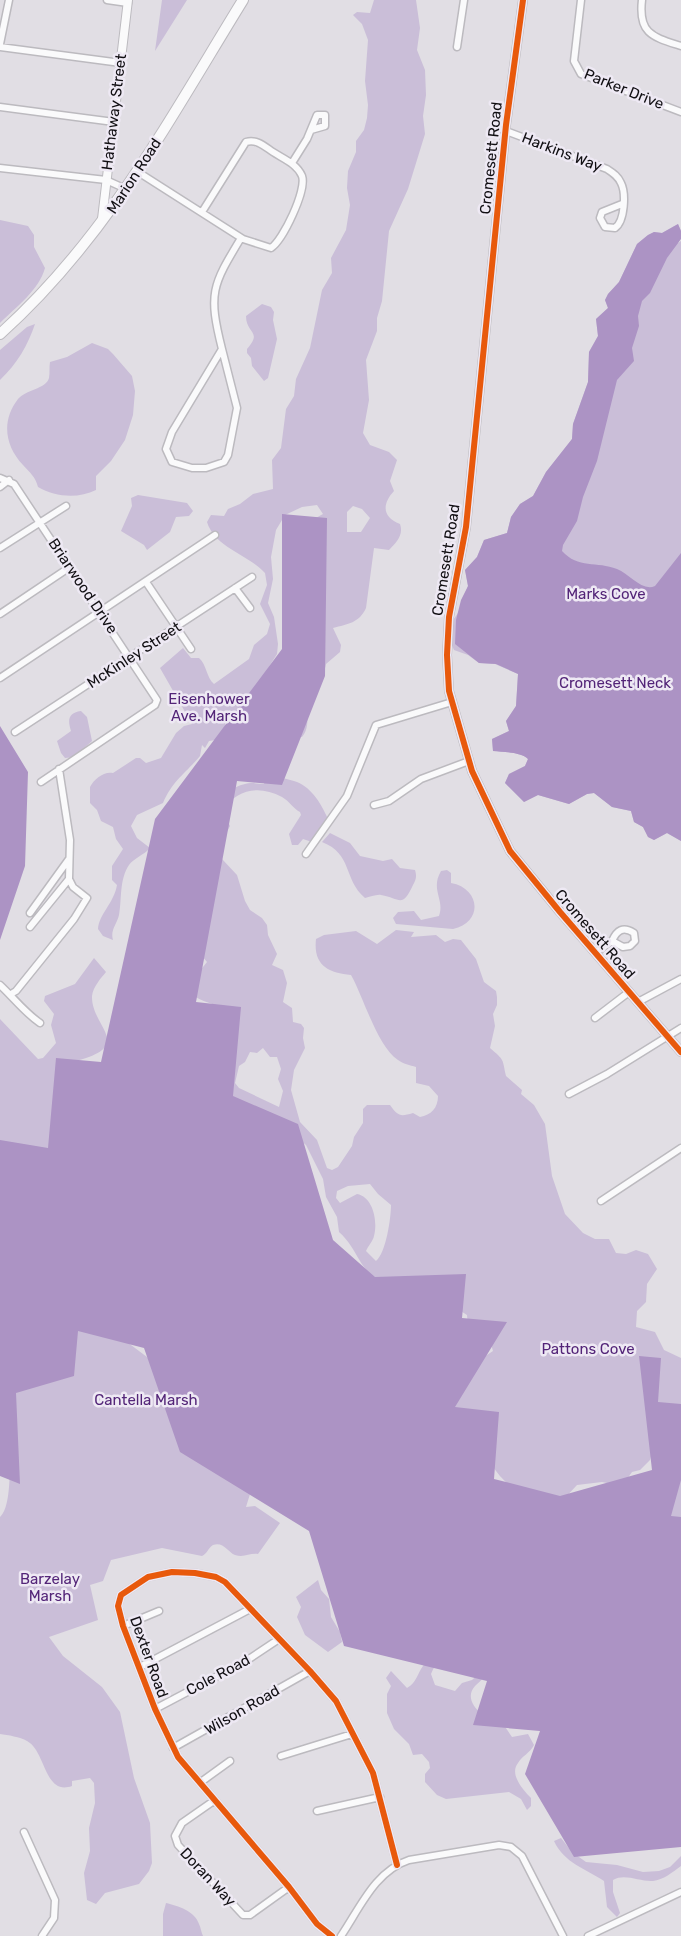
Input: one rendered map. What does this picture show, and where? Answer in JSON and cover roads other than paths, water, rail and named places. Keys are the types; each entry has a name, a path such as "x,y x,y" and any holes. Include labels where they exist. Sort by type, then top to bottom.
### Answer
{"main road":[{"name":"Marion Road","path":"0,334 64,270 102,224 138,172 243,0"}],"street":[{"path":"9,0 0,46 121,62"},
{"path":"107,0 128,2"},
{"path":"457,47 464,0"},
{"name":"Cromesett Road","path":"523,0 506,131 466,527 449,617 447,655 452,702 469,761 491,814 510,851 681,1052"},
{"name":"Parker Drive","path":"582,0 574,61 577,70 581,74 681,112"},
{"path":"642,0 641,17 645,28 654,37 681,46"},
{"name":"Hathaway Street","path":"102,224 128,2"},
{"path":"0,108 114,122"},
{"path":"292,163 311,130"},
{"name":"Harkins Way","path":"506,131 613,172 622,186 622,204"},
{"path":"138,172 241,238 263,247 271,248 281,238 303,189 301,174 292,163 259,142 246,142 202,212"},
{"path":"0,168 106,180 126,189"},
{"path":"222,349 172,432 166,449 172,462 192,468 206,468 224,462 228,455 237,408 222,349 215,310 215,284 220,271 241,238"},
{"path":"0,478 9,480"},
{"path":"0,487 9,480"},
{"name":"Briarwood Drive","path":"9,480 14,484 40,522 130,657 157,702 59,768"},
{"path":"0,548 66,506"},
{"path":"0,678 215,536"},
{"path":"0,614 70,567"},
{"name":"McKinley Street","path":"15,732 252,577"},
{"path":"146,582 191,649"},
{"path":"235,588 250,608"},
{"path":"306,854 347,796 376,726 452,702"},
{"path":"374,805 390,801 421,779 469,761"},
{"path":"11,994 16,991 68,926 87,898 73,887 69,880 70,840 59,768 41,782"},
{"path":"30,912 70,858"},
{"path":"30,926 69,880"},
{"path":"595,953 612,941"},
{"path":"638,1002 681,979"},
{"path":"0,985 11,994 15,1002 40,1023"},
{"path":"594,1018 630,992"},
{"path":"570,1094 607,1074 681,1028"},
{"path":"601,1201 681,1148"},
{"name":"Dexter Road","path":"332,1936 317,1924 289,1887 173,1748 155,1709 123,1626 118,1606 123,1592 148,1577 172,1572 195,1573 221,1579 250,1608 336,1701 373,1773 397,1866"},
{"path":"140,1667 250,1608"},
{"path":"123,1626 159,1610"},
{"name":"Cole Road","path":"155,1709 246,1661 279,1639"},
{"name":"Wilson Road","path":"173,1748 310,1671"},
{"path":"282,1756 352,1734"},
{"path":"200,1782 230,1761"},
{"path":"317,1811 380,1797"},
{"name":"Doran Way","path":"215,1800 182,1823 176,1836 178,1846 243,1915 250,1915 289,1887"},
{"path":"24,1832 55,1900 54,1918 42,1936"},
{"path":"341,1936 380,1877 397,1866 409,1860 495,1845 511,1848 527,1864 563,1936"},
{"path":"588,1936 681,1892"}],"park label":[{"name":"Marks Cove","path":"606,594"},
{"name":"Cromesett Neck","path":"615,683"},
{"name":"Eisenhower Ave. Marsh","path":"209,708"},
{"name":"Pattons Cove","path":"588,1349"},
{"name":"Cantella Marsh","path":"146,1400"},
{"name":"Barzelay Marsh","path":"50,1588"}]}
